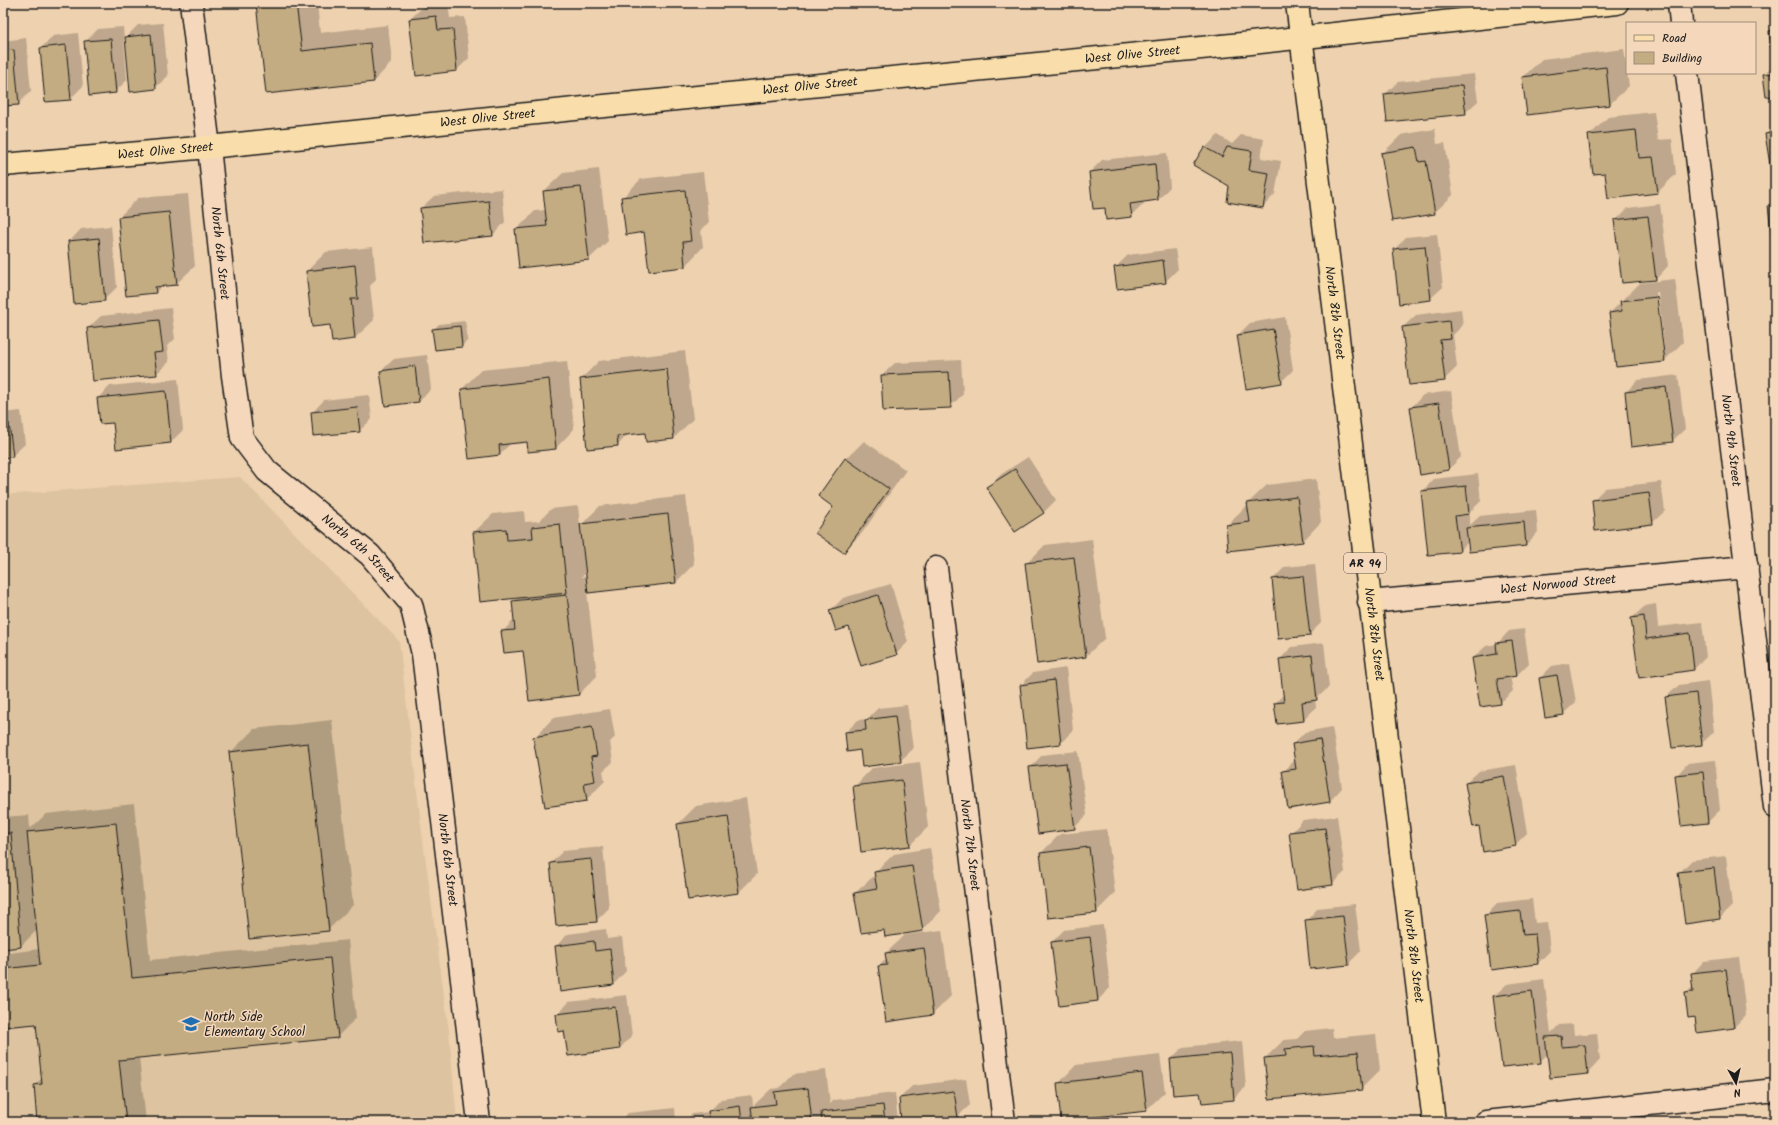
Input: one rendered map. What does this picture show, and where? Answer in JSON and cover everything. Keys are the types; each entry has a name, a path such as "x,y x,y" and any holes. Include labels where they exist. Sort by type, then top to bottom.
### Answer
{"main road":[{"name":"North 8th Street","path":"1297,3 1434,1122"},
{"name":"West Olive Street","path":"3,165 209,147 594,107 1302,38 1617,3"}],"street":[{"name":"North 6th Street","path":"192,3 209,147 232,376 242,438 267,471 370,554 411,604 423,654 479,1122"},
{"path":"1679,3 1681,22"},
{"name":"North 9th Street","path":"1687,74 1775,807"},
{"name":"West Norwood Street","path":"1370,602 1747,567"},
{"name":"North 7th Street","path":"936,568 1004,1122"},
{"path":"1486,1122 1775,1090"}],"shaded area":[{"path":"240,477 399,641 423,841 449,1032 457,1122 3,1122 3,495"}],"building":[{"path":"256,3 296,3 302,51 370,43 374,82 266,94"},
{"path":"436,16 438,30 453,29 457,71 416,76 409,19"},
{"path":"1775,30 1775,48 1771,48 1769,31"},
{"path":"151,34 156,89 130,92 125,37"},
{"path":"111,39 116,93 89,96 84,41"},
{"path":"66,45 71,100 45,102 40,48"},
{"path":"14,50 19,105 3,106 3,51"},
{"path":"1772,50 1775,50 1775,96 1766,97 1763,74 1774,73"},
{"path":"1606,67 1610,105 1527,115 1522,77"},
{"path":"1462,85 1466,114 1387,122 1384,94"},
{"path":"1636,130 1639,158 1653,157 1658,193 1608,199 1605,173 1593,174 1588,135"},
{"path":"1775,132 1775,176 1772,177 1765,134"},
{"path":"1204,147 1222,157 1227,147 1252,151 1249,170 1269,173 1263,208 1227,202 1229,186 1193,165"},
{"path":"1416,147 1419,162 1426,161 1435,214 1392,221 1381,153"},
{"path":"1155,164 1158,200 1130,204 1132,217 1106,220 1105,208 1093,209 1089,172"},
{"path":"581,187 589,260 519,268 515,229 547,226 543,191"},
{"path":"685,190 691,241 683,242 685,267 649,271 644,232 626,235 621,197"},
{"path":"489,201 493,236 424,243 420,208"},
{"path":"1775,204 1775,259 1774,259 1768,205"},
{"path":"169,212 177,285 155,287 156,293 126,296 118,217"},
{"path":"1648,216 1656,280 1622,283 1614,220"},
{"path":"99,238 105,301 74,304 68,241"},
{"path":"1425,246 1431,300 1399,304 1393,249"},
{"path":"1163,260 1166,283 1117,289 1114,267"},
{"path":"355,265 358,299 351,299 355,339 332,342 330,325 312,327 306,271"},
{"path":"1775,283 1775,317 1771,284"},
{"path":"1657,297 1665,362 1616,367 1609,313 1622,311 1620,301"},
{"path":"159,320 163,352 154,353 157,375 93,381 87,328"},
{"path":"1449,321 1451,339 1440,340 1445,381 1409,385 1402,327"},
{"path":"460,326 462,347 435,350 432,329"},
{"path":"1273,329 1282,383 1246,389 1237,335"},
{"path":"415,366 419,402 385,406 380,371"},
{"path":"667,369 674,439 646,442 645,433 617,436 618,446 587,449 580,379"},
{"path":"949,372 951,408 883,411 881,375"},
{"path":"549,379 556,449 528,452 527,442 499,445 500,455 469,459 461,389"},
{"path":"1666,387 1673,442 1631,447 1625,392"},
{"path":"166,391 171,443 116,449 113,423 100,424 97,398"},
{"path":"1439,403 1449,470 1420,475 1410,407"},
{"path":"357,407 360,432 313,436 311,412"},
{"path":"9,423 13,457 3,458 3,424"},
{"path":"845,458 889,489 844,553 815,533 833,507 818,496"},
{"path":"1015,469 1044,513 1015,532 986,487"},
{"path":"1466,486 1469,514 1455,516 1460,552 1428,555 1421,491"},
{"path":"1649,493 1653,524 1595,531 1592,500"},
{"path":"1297,497 1303,542 1228,551 1226,525 1250,522 1247,503"},
{"path":"668,514 676,583 588,593 580,524"},
{"path":"1524,522 1526,546 1469,552 1466,528"},
{"path":"560,524 567,593 480,602 473,532 506,529 507,540 533,538 532,527"},
{"path":"1074,557 1086,657 1037,664 1025,563"},
{"path":"1303,576 1310,636 1278,639 1272,579"},
{"path":"567,595 579,695 529,701 523,651 504,653 501,631 515,630 512,601"},
{"path":"878,595 897,655 861,666 849,627 836,631 829,610"},
{"path":"1644,616 1646,639 1690,633 1694,670 1639,678 1631,618"},
{"path":"1512,641 1517,676 1497,679 1501,704 1480,707 1472,658 1497,654 1496,643"},
{"path":"1312,655 1317,700 1302,702 1304,721 1277,724 1274,703 1284,702 1279,659"},
{"path":"1557,675 1564,715 1545,718 1539,678"},
{"path":"1054,680 1061,744 1027,748 1020,685"},
{"path":"1696,693 1702,745 1672,748 1665,697"},
{"path":"895,716 901,762 862,767 860,750 847,752 845,732 866,730 865,720"},
{"path":"592,727 597,756 591,757 595,781 584,783 587,801 545,807 533,737"},
{"path":"1320,739 1330,802 1288,809 1282,771 1296,769 1292,744"},
{"path":"308,743 329,931 249,939 229,752"},
{"path":"1066,763 1075,829 1038,834 1029,767"},
{"path":"1703,772 1708,823 1681,826 1675,775"},
{"path":"1504,776 1516,846 1483,852 1479,826 1473,827 1465,783"},
{"path":"902,780 910,846 861,852 853,786"},
{"path":"728,816 739,893 688,900 677,824"},
{"path":"116,823 132,978 330,958 338,1038 119,1060 126,1122 37,1122 34,1085 42,1084 36,1024 3,1027 3,969 40,965 27,832"},
{"path":"1325,828 1333,885 1297,890 1289,832"},
{"path":"3,833 11,833 21,947 3,949"},
{"path":"1089,847 1097,913 1048,918 1040,853"},
{"path":"591,859 597,922 556,926 550,863"},
{"path":"912,866 923,931 885,937 884,930 861,933 854,893 877,889 874,872"},
{"path":"1714,868 1720,919 1685,924 1678,872"},
{"path":"1520,911 1523,935 1535,934 1538,964 1491,970 1484,915"},
{"path":"1343,916 1349,965 1310,969 1305,920"},
{"path":"1090,937 1098,1001 1059,1006 1051,942"},
{"path":"594,941 595,951 610,949 614,985 560,992 555,946"},
{"path":"924,948 933,1015 886,1022 878,966 887,965 885,953"},
{"path":"1726,969 1734,1028 1697,1033 1695,1017 1688,1018 1685,993 1693,992 1691,973"},
{"path":"1532,991 1541,1063 1502,1067 1493,996"},
{"path":"615,1007 620,1049 568,1056 564,1031 558,1032 556,1014"},
{"path":"1561,1036 1562,1047 1585,1045 1588,1074 1550,1078 1545,1037"},
{"path":"1314,1046 1315,1056 1358,1052 1362,1090 1269,1099 1264,1058 1286,1056 1285,1049"},
{"path":"1230,1053 1234,1100 1202,1103 1200,1093 1173,1095 1170,1059"},
{"path":"1142,1073 1147,1111 1061,1121 1057,1083"},
{"path":"808,1088 812,1122 753,1122 751,1107 776,1104 774,1092"},
{"path":"954,1091 958,1118 933,1122 901,1122 899,1098"},
{"path":"883,1105 885,1122 822,1122 821,1112"},
{"path":"740,1106 742,1122 710,1122 708,1111"}],"place":[{"name":"North Side Elementary School","path":"191,1024"}]}
